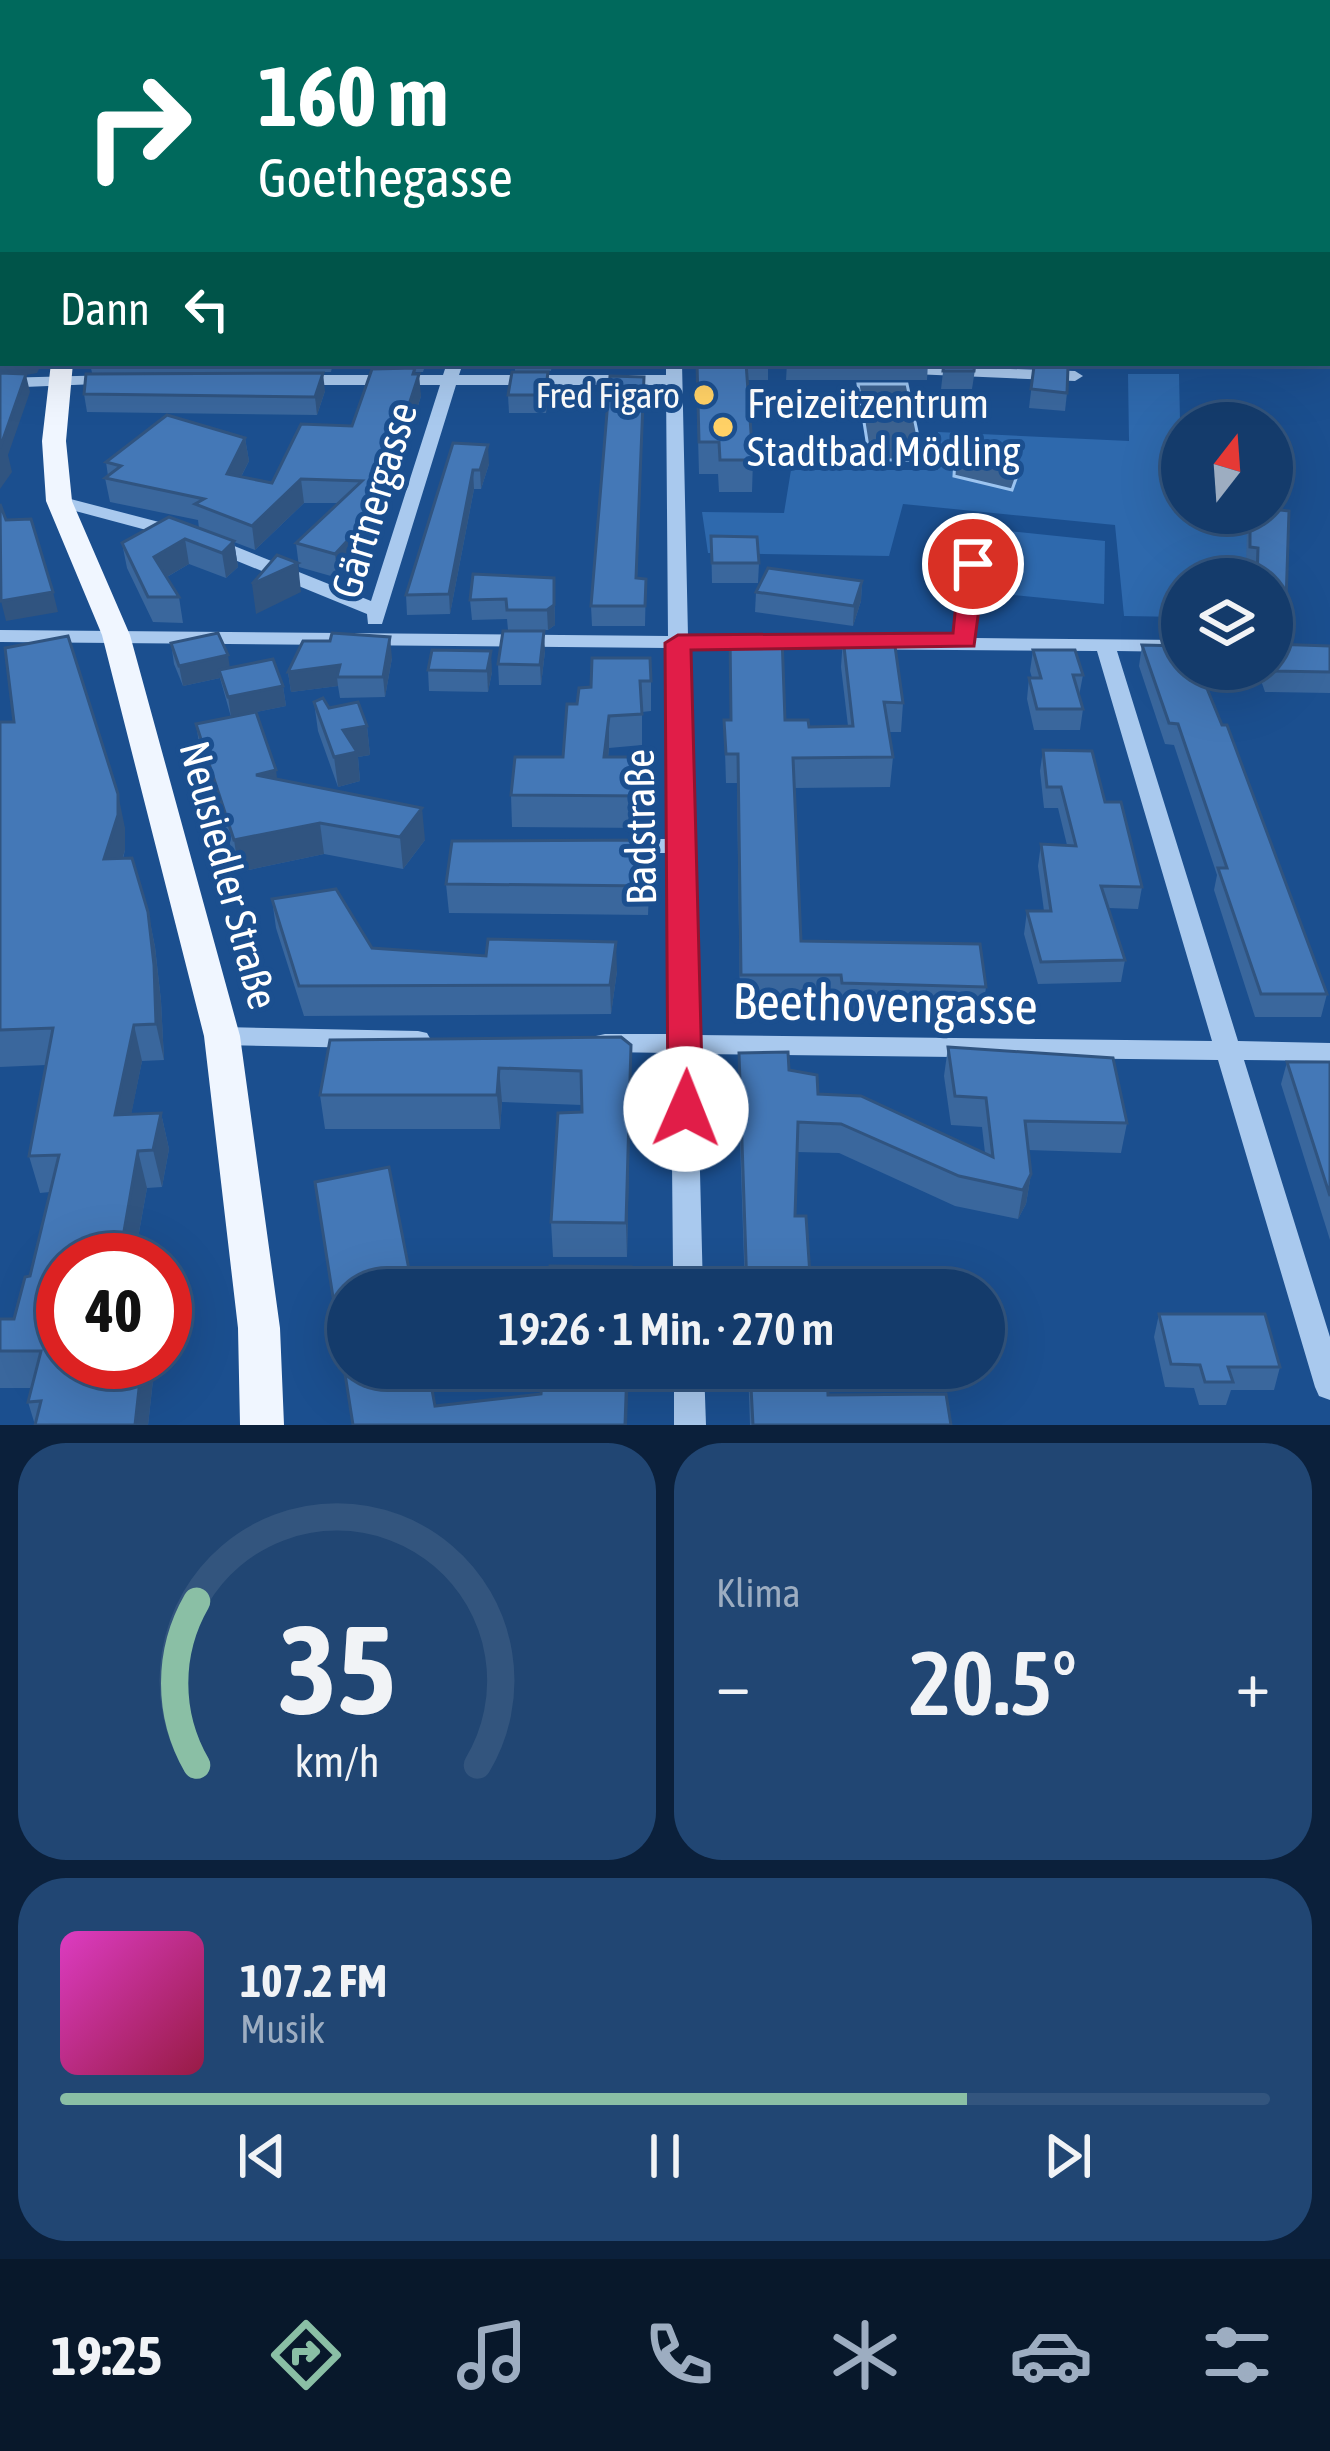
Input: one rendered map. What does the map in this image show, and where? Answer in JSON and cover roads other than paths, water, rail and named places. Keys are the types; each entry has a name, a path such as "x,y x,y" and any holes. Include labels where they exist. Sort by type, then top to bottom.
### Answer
{"main road":[{"name":"Neusiedler Straße","path":"61,371 54,441 59,501 116,635 222,1036 259,1328 262,1425"}],"street":[{"path":"920,371 1008,368 1075,376"},
{"path":"0,383 61,371 128,380"},
{"path":"266,380 452,372 674,371"},
{"name":"Badstraße","path":"674,371 688,1269"},
{"name":"Gärtnergasse","path":"367,641 452,372"},
{"path":"59,501 191,536 378,611"},
{"path":"965,640 976,526"},
{"path":"0,636 678,643 965,640 1161,646"},
{"path":"1105,646 1226,1052 1317,1302 1330,1387"},
{"path":"590,846 682,846"},
{"path":"222,1036 454,1040"},
{"name":"Beethovengasse","path":"570,1043 1330,1052"},
{"path":"689,1389 690,1425"}],"place":[{"name":"Fred Figaro","path":"704,395"},
{"name":"Freizeitzentrum Stadtbad Mödling","path":"723,427"}]}
